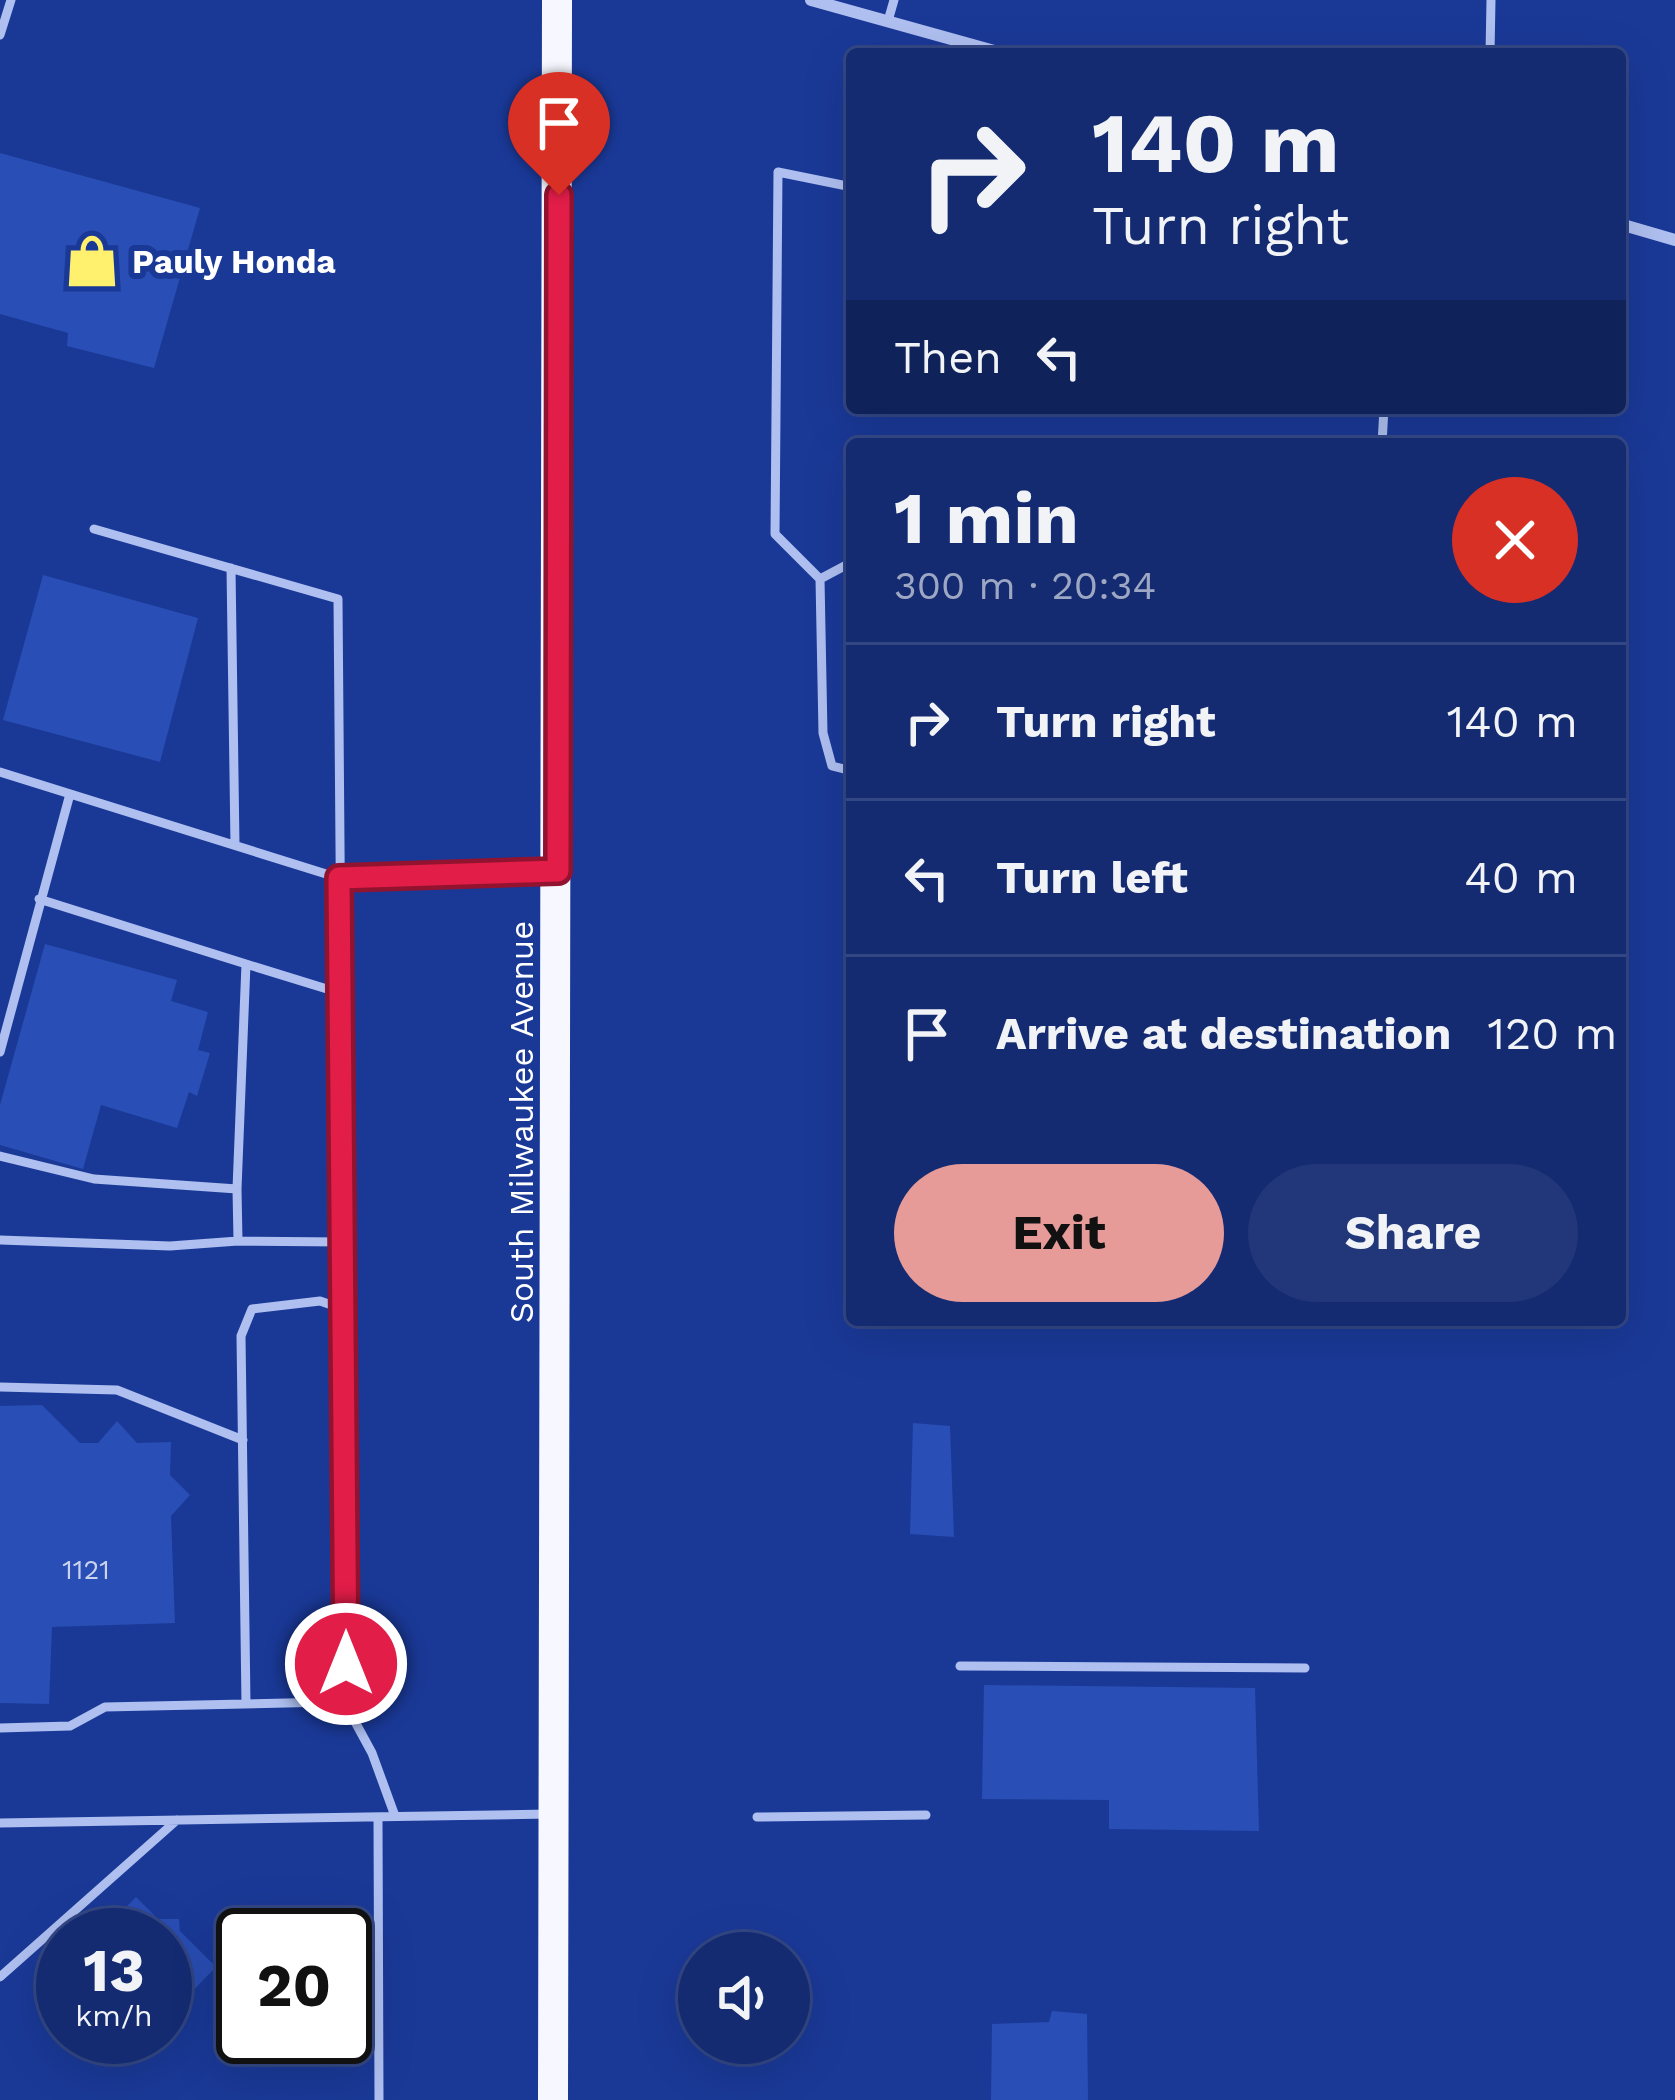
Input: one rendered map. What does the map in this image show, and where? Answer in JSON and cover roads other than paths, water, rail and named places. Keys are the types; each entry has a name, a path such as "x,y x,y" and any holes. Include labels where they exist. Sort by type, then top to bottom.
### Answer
{"main road":[{"name":"South Milwaukee Avenue","path":"554,2100 557,0"}],"street":[{"path":"811,0 985,48"},
{"path":"1626,226 1675,240"}],"lane":[{"path":"0,34 11,0"},
{"path":"888,21 895,0"},
{"path":"1490,48 1491,0"},
{"path":"846,186 778,172 776,534 820,579 824,733 832,766 846,770"},
{"path":"94,529 338,599 347,1707 372,1753 395,1816"},
{"path":"820,579 846,565"},
{"path":"231,568 235,845"},
{"path":"0,772 339,878 558,871"},
{"path":"0,1052 70,794"},
{"path":"39,899 340,993"},
{"path":"238,1241 246,964"},
{"path":"0,1156 94,1179 237,1189"},
{"path":"0,1240 170,1246 343,1242"},
{"path":"246,1704 241,1336 252,1309 320,1301 343,1309"},
{"path":"0,1387 117,1390 243,1440"},
{"path":"960,1666 1305,1668"},
{"path":"0,1728 70,1726 105,1708 330,1702 347,1707"},
{"path":"0,1823 554,1814"},
{"path":"757,1817 926,1815"},
{"path":"379,1817 379,2100"},
{"path":"0,1977 177,1820"}],"place":[{"name":"Pauly Honda","path":"92,261"}]}
